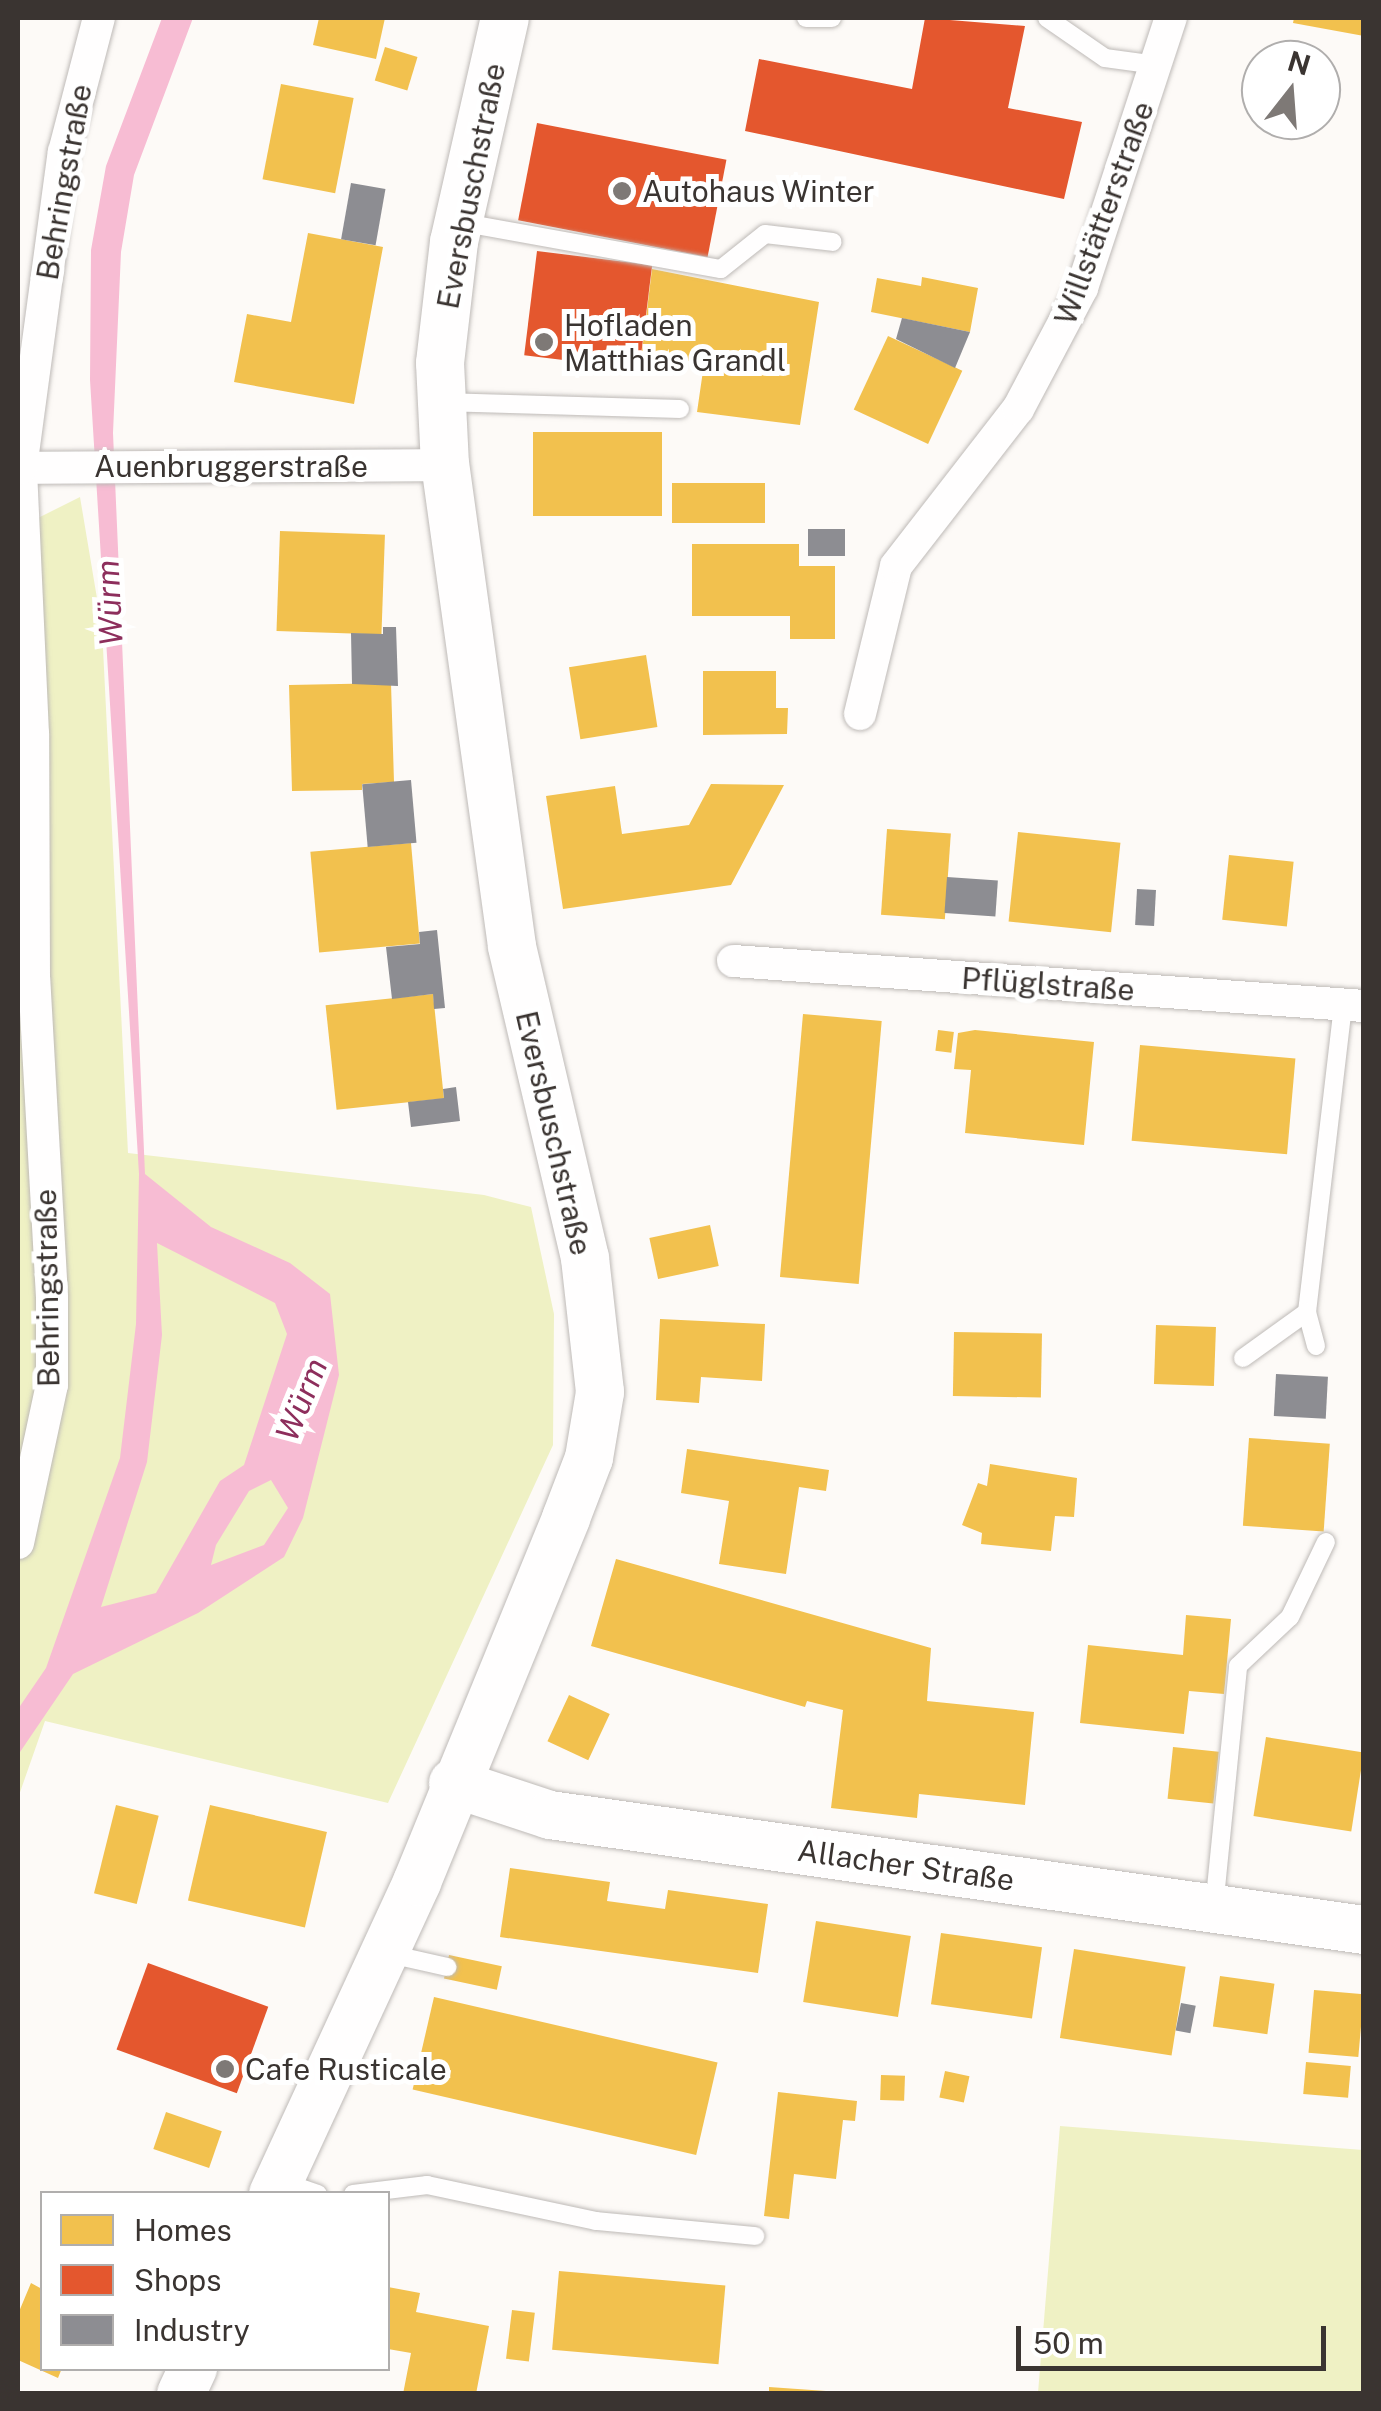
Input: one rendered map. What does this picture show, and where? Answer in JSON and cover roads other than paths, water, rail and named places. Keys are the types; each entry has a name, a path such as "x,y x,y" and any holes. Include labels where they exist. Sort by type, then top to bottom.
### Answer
{"main road":[{"name":"Eversbuschstraße","path":"290,2189 452,1783 589,1458 600,1392 584,1258 512,946 445,466 440,363 459,222 505,18"},
{"name":"Allacher Straße","path":"452,1783 550,1814 1364,1930"},
{"path":"181,2394 192,2371"}],"street":[{"name":"Behringstraße","path":"18,1544 52,1386 52,1314 34,980 34,734 19,468 64,152 99,18"},
{"name":"Willstätterstraße","path":"860,714 896,566 1018,408 1050,354 1107,224 1171,18"},
{"name":"Auenbruggerstraße","path":"19,468 445,466"},
{"name":"Pflüglstraße","path":"733,960 1353,1005"}],"lane":[{"path":"806,18 832,18"},
{"path":"1047,18 1105,58 1157,65"},
{"path":"459,222 721,269 765,234 833,242"},
{"path":"442,402 680,410"},
{"path":"1316,1346 1307,1312 1353,1005"},
{"path":"1243,1358 1307,1312"},
{"path":"1214,1908 1238,1666 1290,1617 1326,1542"},
{"path":"385,1953 447,1967"},
{"path":"378,2191 427,2185 596,2221 755,2236"}],"water":[{"name":"Würm","path":"162,18 193,18 134,175 121,252 113,433 145,1174 211,1227 290,1263 330,1294 339,1375 303,1518 284,1557 198,1613 73,1674 18,1755 18,1709 46,1668 120,1458 136,1324 139,1174 90,380 91,250 106,166","holes":["157,1243 275,1303 287,1334 244,1465 220,1481 156,1593 101,1607 147,1462 162,1335","271,1480 288,1508 264,1545 211,1565 216,1545 249,1491"]}],"place":[{"name":"Autohaus Winter","path":"622,191"},
{"name":"Hofladen Matthias Grandl","path":"544,342"},
{"name":"Cafe Rusticale","path":"225,2069"}]}
